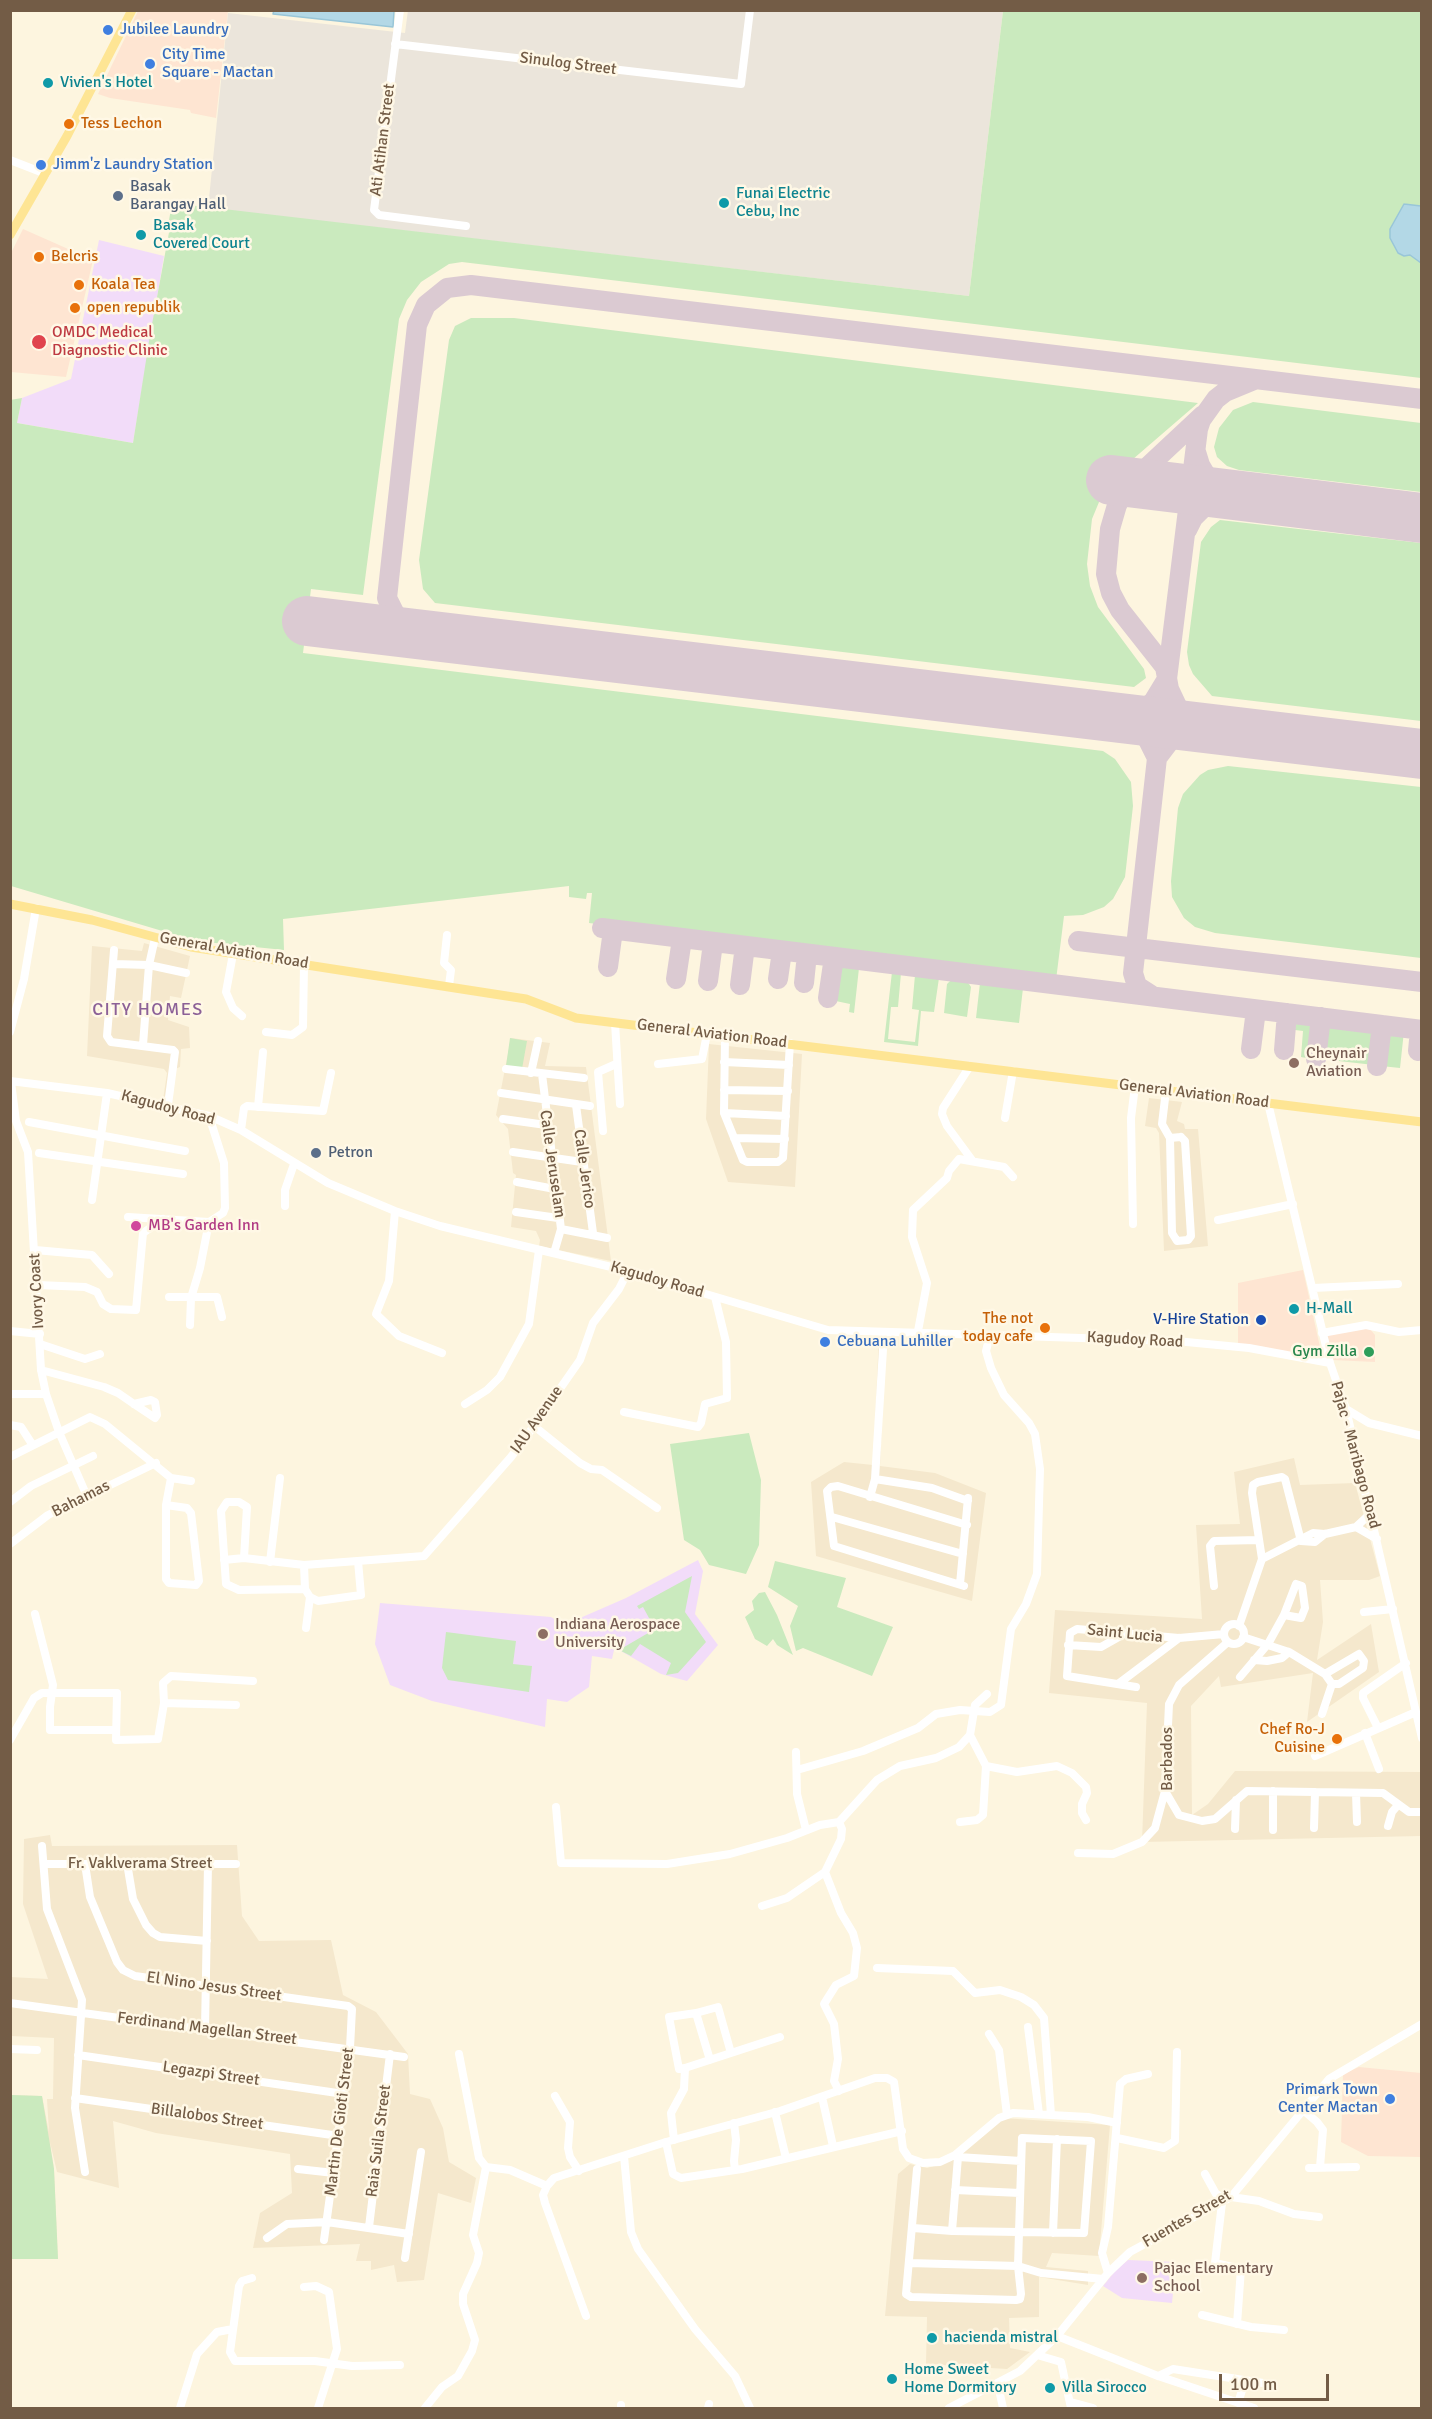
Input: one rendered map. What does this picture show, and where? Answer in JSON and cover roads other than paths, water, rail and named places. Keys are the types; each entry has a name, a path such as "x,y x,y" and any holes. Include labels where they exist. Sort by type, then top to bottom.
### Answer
{"main road":[{"path":"10,235 46,174 132,10"},
{"name":"General Aviation Road","path":"10,904 233,954 526,999 576,1018 1422,1122"}],"street":[{"name":"Ati Atihan Street","path":"400,10 375,213 466,226"},
{"name":"Sinulog Street","path":"395,44 741,84 750,10"},
{"path":"10,160 46,174"},
{"path":"10,1032 24,979 36,909"},
{"path":"447,935 444,963 451,970 449,986"},
{"path":"143,1045 149,964 155,938"},
{"path":"114,950 107,1036 111,1042 170,1048 175,1052 168,1105"},
{"path":"233,954 226,992 233,1008 242,1016"},
{"path":"114,964 149,964 186,973"},
{"path":"266,1032 292,1035 303,1027 304,964"},
{"path":"615,1023 620,1104"},
{"path":"658,1064 702,1059 707,1034"},
{"path":"725,1036 724,1113 744,1161 778,1162 783,1158 790,1044"},
{"path":"531,1073 538,1041"},
{"path":"258,1107 263,1052"},
{"path":"724,1062 789,1065"},
{"path":"603,1131 598,1072 616,1064"},
{"path":"970,1066 943,1108 942,1114 947,1126 972,1160"},
{"path":"506,1069 585,1078"},
{"path":"1005,1118 1013,1071"},
{"path":"242,1130 245,1107 322,1112 332,1073"},
{"name":"Calle Jeruselam","path":"542,1074 543,1101 561,1228 554,1253"},
{"name":"Kagudoy Road","path":"11,1082 107,1093 209,1116 242,1130 328,1183 395,1211 440,1226 628,1271 828,1330 884,1333 918,1331 1176,1341 1249,1348 1330,1363"},
{"name":"Ivory Coast","path":"11,1082 15,1121 28,1152 38,1285 41,1370 46,1394 59,1432 86,1494"},
{"path":"1133,1224 1131,1150 1135,1086"},
{"path":"724,1090 788,1091"},
{"path":"1166,1090 1162,1124 1170,1138 1172,1233 1177,1241 1188,1240 1191,1236 1185,1141 1181,1137 1170,1138"},
{"path":"92,1200 107,1093"},
{"path":"501,1093 543,1101 590,1106"},
{"name":"Pajac - Maribago Road","path":"1268,1103 1322,1333 1346,1409 1422,1738"},
{"name":"Calle Jerico","path":"576,1105 593,1233"},
{"path":"724,1113 786,1116"},
{"path":"128,1217 209,1222 223,1213 225,1208 224,1163 209,1116"},
{"path":"503,1119 546,1125"},
{"path":"30,1122 185,1151"},
{"path":"734,1138 785,1139"},
{"path":"513,1152 582,1162"},
{"path":"39,1153 183,1174"},
{"path":"918,1331 927,1283 912,1237 913,1210 947,1178 949,1171 959,1158 1004,1167 1013,1177"},
{"path":"285,1206 285,1190 294,1164"},
{"path":"517,1182 555,1189"},
{"path":"1171,1185 1187,1186"},
{"path":"1218,1220 1293,1204"},
{"path":"395,1211 390,1281 376,1314 399,1336 442,1353"},
{"path":"516,1212 558,1218"},
{"path":"38,1285 85,1287 97,1292 111,1309 136,1310 143,1233 163,1219"},
{"path":"190,1326 191,1298 200,1268 209,1222"},
{"path":"561,1228 593,1233 607,1238"},
{"path":"35,1250 92,1255 109,1274"},
{"path":"465,1404 487,1390 500,1377 529,1324 539,1250"},
{"name":"IAU Avenue","path":"358,1561 424,1556 512,1457 580,1359 593,1323 620,1289 628,1271"},
{"path":"1313,1288 1398,1284"},
{"path":"170,1297 217,1297 222,1317"},
{"path":"624,1412 698,1427 705,1404 728,1398 726,1342 715,1297"},
{"path":"1322,1333 1366,1325 1399,1332 1422,1330"},
{"path":"10,1331 40,1334"},
{"path":"870,1497 875,1479 884,1333"},
{"path":"797,1770 863,1751 918,1728 936,1714 960,1710 972,1713 990,1712 1001,1705 1011,1629 1026,1604 1037,1574 1041,1469 1035,1434 1029,1423 1004,1395 991,1368 987,1351 990,1335"},
{"path":"40,1344 85,1359 100,1354"},
{"path":"41,1370 104,1387 134,1404"},
{"path":"10,1394 46,1394"},
{"path":"1346,1409 1369,1423 1422,1436"},
{"path":"10,1457 90,1417 105,1424 156,1463 171,1478 191,1481"},
{"path":"1351,1432 1369,1423"},
{"path":"10,1425 21,1427 32,1444"},
{"path":"534,1426 580,1463 591,1469 602,1470 657,1508"},
{"path":"10,1502 31,1486 93,1456"},
{"name":"Bahamas","path":"10,1544 48,1515 86,1494 156,1463"},
{"path":"1239,1626 1262,1559 1252,1493 1253,1485 1282,1477 1287,1483 1301,1541"},
{"path":"166,1504 187,1508 191,1513 199,1581 196,1585 169,1583 166,1579 166,1504 171,1478"},
{"path":"270,1562 280,1478"},
{"path":"875,1479 932,1488 968,1499 962,1585 834,1546 827,1491 831,1487 838,1486 966,1525"},
{"path":"244,1558 247,1507 245,1504 232,1502 223,1505 221,1511 226,1584 239,1590 305,1589"},
{"path":"1262,1559 1313,1533 1324,1534 1356,1527 1370,1514"},
{"path":"832,1517 963,1554"},
{"path":"1356,1527 1377,1539"},
{"path":"1215,1586 1210,1546 1214,1541 1259,1540"},
{"path":"224,1560 244,1558 304,1564 358,1561 361,1595 318,1601 310,1598"},
{"path":"304,1564 305,1589 310,1598 306,1628"},
{"path":"1364,1612 1393,1609"},
{"path":"35,1614 52,1679 53,1693 48,1727 50,1730 116,1730"},
{"path":"1240,1677 1268,1644 1284,1615"},
{"path":"1229,1625 1239,1626 1243,1630 1244,1637 1236,1644 1228,1642 1224,1634 1229,1625"},
{"name":"Saint Lucia","path":"1118,1684 1067,1677 1070,1633 1075,1630 1179,1638 1224,1634"},
{"path":"1068,1645 1101,1647 1124,1634"},
{"path":"1244,1637 1290,1653 1325,1674 1332,1684"},
{"path":"1118,1684 1179,1638"},
{"name":"Barbados","path":"1228,1642 1182,1682 1173,1694 1168,1709 1165,1791 1179,1815 1203,1821 1215,1819 1246,1791 1383,1793 1409,1812 1422,1812"},
{"path":"1254,1660 1267,1661 1282,1658 1290,1653"},
{"path":"1325,1674 1356,1655 1363,1657 1364,1668 1339,1684 1332,1684"},
{"path":"1378,1728 1363,1698 1363,1693 1406,1663"},
{"path":"10,1740 34,1698 42,1693 117,1694 116,1740 158,1739 164,1703 163,1683 171,1676 254,1681"},
{"path":"1118,1684 1136,1687"},
{"path":"1322,1714 1332,1684"},
{"path":"960,1822 977,1820 983,1815 986,1766 970,1735 972,1713 979,1701 987,1694"},
{"path":"164,1703 236,1705"},
{"path":"1315,1756 1416,1712"},
{"path":"1365,1733 1379,1769"},
{"path":"556,1807 558,1856 561,1863 569,1865 667,1864 730,1854 839,1822 877,1780 900,1766 936,1758 970,1735"},
{"path":"796,1752 797,1794 806,1830"},
{"path":"986,1766 1017,1772 1057,1766 1072,1773 1086,1787 1082,1804 1082,1813 1086,1820"},
{"path":"1078,1853 1113,1854 1142,1842 1155,1828 1165,1791"},
{"path":"1273,1791 1273,1830"},
{"path":"1314,1828 1315,1792"},
{"path":"1356,1792 1357,1822"},
{"path":"1236,1800 1236,1829"},
{"path":"1389,1826 1392,1812 1398,1805"},
{"path":"762,1906 787,1898 825,1872 841,1839 842,1829 839,1822"},
{"path":"42,1846 47,1910 80,1992 82,2013 75,2098 85,2172"},
{"path":"127,1863 133,1899 146,1925 153,1933 160,1937 207,1941"},
{"name":"Fr. Vaklverama Street","path":"44,1864 236,1864"},
{"name":"El Nino Jesus Street","path":"85,1864 90,1897 117,1962 123,1970 135,1976 348,2006"},
{"path":"205,2029 208,1864"},
{"path":"825,1872 841,1912 853,1933 857,1948 854,1976 839,1983 824,2004 834,2024 838,2059 834,2081 839,2091"},
{"path":"877,1968 953,1971 975,1993 1000,1990 1021,1996 1034,2005 1044,2018 1051,2115"},
{"name":"Ferdinand Magellan Street","path":"10,2003 404,2057"},
{"name":"Martin De Gioti Street","path":"324,2240 350,2048 353,2013 348,2006"},
{"path":"731,2053 718,2007 669,2017 679,2069 685,2068 710,2060 780,2037"},
{"path":"696,2013 710,2060"},
{"name":"Fuentes Street","path":"949,2409 998,2385 1020,2371 1057,2336 1106,2276 1130,2252 1226,2200 1336,2074 1422,2024"},
{"path":"1028,2027 1040,2114"},
{"path":"989,2034 999,2050 1007,2115"},
{"path":"10,2049 37,2050"},
{"path":"1117,2138 1164,2148 1175,2141 1177,2052"},
{"name":"Raia Suila Street","path":"369,2227 390,2054"},
{"path":"424,2409 442,2387 458,2376 472,2351 475,2340 463,2304 463,2294 479,2253 473,2235 486,2167 476,2147 459,2054"},
{"name":"Legazpi Street","path":"78,2055 344,2094"},
{"path":"685,2068 684,2089 671,2113 670,2141 673,2174 678,2179 735,2170 902,2131"},
{"path":"909,2263 1018,2266 1041,2273 1106,2276 1102,2253 1108,2227 1120,2084 1126,2079 1148,2074"},
{"path":"586,2316 552,2228 543,2195 554,2178 670,2141 775,2112 875,2078 891,2080 896,2085 903,2149 909,2158 923,2163 940,2162 955,2155 1007,2115 1040,2114 1088,2117 1117,2123"},
{"path":"555,2096 570,2122 568,2148 570,2157 579,2170"},
{"path":"822,2097 833,2146"},
{"name":"Billalobos Street","path":"75,2098 339,2136"},
{"path":"1303,2110 1323,2130 1320,2167"},
{"path":"775,2112 786,2158"},
{"path":"734,2123 735,2170"},
{"path":"913,2228 952,2231 1019,2232 1053,2233 1084,2233 1091,2141 1022,2138 1021,2161 1020,2193 1019,2232 1018,2266 1020,2299 911,2297 906,2293 917,2169"},
{"path":"1053,2233 1057,2139"},
{"path":"405,2258 421,2152"},
{"path":"624,2156 631,2232 638,2249 695,2329 735,2376 750,2409"},
{"path":"952,2231 958,2157 1021,2161"},
{"path":"486,2167 510,2170 547,2186"},
{"path":"1309,2168 1356,2167"},
{"path":"298,2169 334,2173"},
{"path":"1205,2174 1216,2194 1226,2200 1259,2201 1294,2214 1319,2217"},
{"path":"955,2190 1020,2193"},
{"path":"1226,2200 1215,2263 1241,2269 1237,2324"},
{"path":"267,2238 287,2224 327,2222 409,2234"},
{"path":"252,2278 244,2280 239,2286 230,2352 235,2361 315,2361 352,2366 400,2365"},
{"path":"304,2287 324,2289 330,2295 337,2349 318,2409"},
{"path":"1203,2314 1237,2324 1284,2330"},
{"path":"180,2409 197,2354 217,2332 233,2329"},
{"path":"1057,2336 1158,2376 1254,2409"},
{"path":"1037,2355 1061,2362 1071,2405 1093,2409"},
{"path":"1158,2376 1173,2369 1263,2383"},
{"path":"1238,2403 1245,2381"},
{"path":"998,2385 1003,2409"}],"water":[{"path":"274,10 394,10 393,27 273,14"},
{"path":"1404,204 1421,206 1421,263 1410,255 1404,256 1398,253 1390,238 1390,229"}],"place":[{"name":"Jubilee Laundry","path":"108,30"},
{"name":"City Time Square - Mactan","path":"150,64"},
{"name":"Vivien's Hotel","path":"48,83"},
{"name":"Tess Lechon","path":"69,124"},
{"name":"Jimm'z Laundry Station","path":"41,165"},
{"name":"Basak Barangay Hall","path":"118,196"},
{"name":"Funai Electric Cebu, Inc","path":"724,203"},
{"name":"Basak Covered Court","path":"141,235"},
{"name":"Belcris","path":"39,257"},
{"name":"Koala Tea","path":"79,285"},
{"name":"open republik","path":"75,308"},
{"name":"OMDC Medical Diagnostic Clinic","path":"39,342"},
{"name":"Cheynair Aviation","path":"1294,1063"},
{"name":"Petron","path":"316,1153"},
{"name":"MB's Garden Inn","path":"136,1226"},
{"name":"H-Mall","path":"1294,1309"},
{"name":"V-Hire Station","path":"1261,1320"},
{"name":"The not today cafe","path":"1045,1328"},
{"name":"Cebuana Luhiller","path":"825,1342"},
{"name":"Gym Zilla","path":"1369,1352"},
{"name":"Indiana Aerospace University","path":"543,1634"},
{"name":"Chef Ro-J Cuisine","path":"1337,1739"},
{"name":"Primark Town Center Mactan","path":"1390,2099"},
{"name":"Pajac Elementary School","path":"1142,2278"},
{"name":"hacienda mistral","path":"932,2338"},
{"name":"Home Sweet Home Dormitory","path":"892,2379"},
{"name":"Villa Sirocco","path":"1050,2388"}],"district":[{"name":"CITY HOMES","path":"148,1010"}]}
